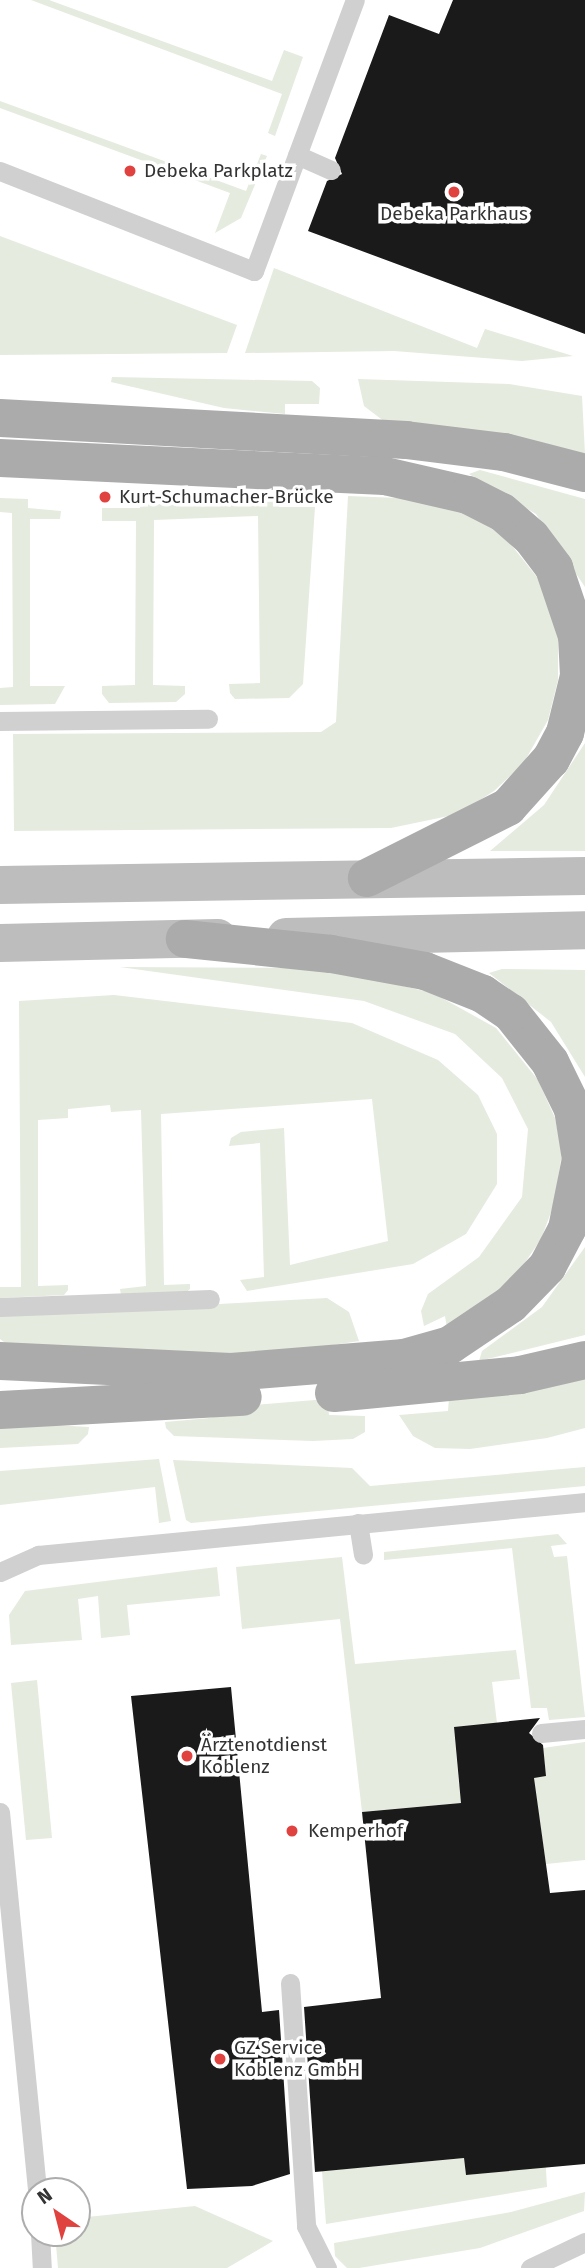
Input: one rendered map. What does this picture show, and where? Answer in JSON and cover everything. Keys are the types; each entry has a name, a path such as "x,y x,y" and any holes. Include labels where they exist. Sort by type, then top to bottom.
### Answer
{"main road":[{"path":"0,418 406,440 505,452 585,473"},
{"path":"0,458 385,476 468,495 502,512 531,537 554,568 577,636 579,676 560,742 531,785 508,807 367,878"},
{"path":"17,885 585,876"},
{"path":"17,943 585,930"},
{"path":"185,939 425,971 483,994 510,1013 550,1062 573,1109 578,1134 578,1186 567,1229 547,1267 511,1304 468,1336 436,1368"},
{"path":"0,1410 328,1381 436,1368 520,1375 585,1360"},
{"path":"0,1362 328,1381"}],"lane":[{"path":"0,171 254,271 355,0"},
{"path":"297,155 331,170"},
{"path":"0,721 208,719"},
{"path":"0,1307 209,1299"},
{"path":"0,1572 38,1555 585,1502"},
{"path":"358,1523 363,1555"},
{"path":"541,1733 585,1728"},
{"path":"0,1812 36,2177"},
{"path":"290,1983 306,2226 327,2268"},
{"path":"543,2266 585,2242"},
{"path":"41,2247 42,2268"}],"shaded area":[{"path":"31,0 49,0 272,81 284,50 303,57 275,136 268,133 282,94"},
{"path":"0,101 246,191 261,154 267,156 241,218 215,233 230,193 0,108"},
{"path":"0,236 237,325 227,353 0,355"},
{"path":"274,268 477,348 485,329 573,356 522,361 394,351 245,353"},
{"path":"112,377 312,381 320,388 319,404 285,404 285,414 224,408 111,382"},
{"path":"358,379 509,384 582,396 585,454 488,433 389,425 364,406"},
{"path":"480,470 585,499 585,587 536,514 469,474"},
{"path":"348,496 399,498 464,511 505,537 540,581 558,630 558,680 548,720 523,764 494,791 458,814 391,828 14,831 13,734 321,732 336,722"},
{"path":"0,498 28,499 28,508 61,511 60,519 30,519 30,686 65,686 55,704 0,705 0,688 13,687 12,513 0,512"},
{"path":"278,498 279,507 315,507 303,684 289,698 235,699 230,693 229,684 260,683 258,516 154,520 153,685 185,686 185,694 176,702 109,703 102,694 102,686 135,685 136,521 102,521 102,508 140,508 141,500"},
{"path":"585,743 585,851 490,851 544,805"},
{"path":"120,967 325,968 433,993 496,1028 538,1080 555,1118 562,1153 554,1204 541,1239 511,1283 447,1328 445,1316 424,1326 421,1311 428,1294 479,1257 522,1197 528,1129 502,1078 455,1034 364,1001"},
{"path":"502,969 585,970 585,1077 551,1022 489,973"},
{"path":"114,995 352,1023 438,1060 478,1095 497,1134 497,1184 466,1234 413,1264 247,1291 240,1280 264,1277 260,1143 229,1146 231,1138 241,1132 284,1128 290,1265 388,1241 372,1099 161,1114 164,1285 190,1284 190,1289 183,1295 121,1295 120,1289 146,1286 141,1110 111,1112 110,1105 68,1109 68,1118 38,1120 38,1286 68,1285 68,1290 64,1295 0,1298 0,1287 21,1287 19,1001"},
{"path":"585,1247 585,1335 479,1361 482,1351 542,1307"},
{"path":"327,1298 349,1312 359,1341 326,1346 325,1357 12,1348 0,1339 0,1316"},
{"path":"585,1378 585,1428 547,1438 470,1449 435,1448 413,1436 399,1415 448,1411 449,1398"},
{"path":"327,1399 329,1415 365,1416 365,1432 353,1439 313,1441 174,1436 166,1428 165,1422 210,1418 253,1405"},
{"path":"0,1422 89,1427 88,1434 78,1444 0,1448"},
{"path":"159,1459 171,1521 159,1523 155,1487 0,1505 0,1471"},
{"path":"173,1460 352,1468 370,1486 585,1467 585,1486 191,1523 186,1520"},
{"path":"558,1534 567,1544 551,1546 554,1557 567,1556 585,1717 549,1720 547,1708 531,1708 512,1548 384,1560 384,1552"},
{"path":"342,1557 355,1664 516,1650 520,1679 492,1682 497,1723 454,1728 459,1785 546,1776 543,1748 585,1742 585,1860 546,1864 536,1796 362,1812 340,1619 242,1629 236,1567"},
{"path":"217,1567 220,1596 127,1605 130,1635 101,1638 98,1596 78,1599 82,1640 11,1645 9,1615 25,1591"},
{"path":"37,1680 52,1838 26,1840 11,1683"},
{"path":"545,2153 547,2187 326,2224 322,2171 464,2158 466,2175 524,2169"},
{"path":"585,2192 584,2211 480,2248 359,2268 347,2268 335,2256 334,2243 511,2212"},
{"path":"195,2206 273,2241 227,2268 58,2268 56,2247 91,2247 91,2217"}],"building":[{"name":"Debeka Parkhaus","path":"453,0 585,0 585,334 308,231 327,181 342,174 335,158 389,15 439,34"},
{"path":"231,1687 262,2012 279,2010 290,2174 252,2186 187,2189 131,1696"},
{"path":"540,1718 529,1733 543,1745 546,1776 534,1778 550,1893 585,1890 585,2164 466,2175 464,2158 315,2172 304,2007 381,1998 362,1812 461,1803 454,1727"}],"place":[{"name":"Debeka Parkplatz","path":"130,171"},
{"name":"Debeka Parkhaus","path":"454,192"},
{"name":"Kurt-Schumacher-Brücke","path":"105,497"},
{"name":"Ärztenotdienst Koblenz","path":"187,1756"},
{"name":"Kemperhof","path":"292,1831"},
{"name":"GZ Service Koblenz GmbH","path":"220,2059"}]}
